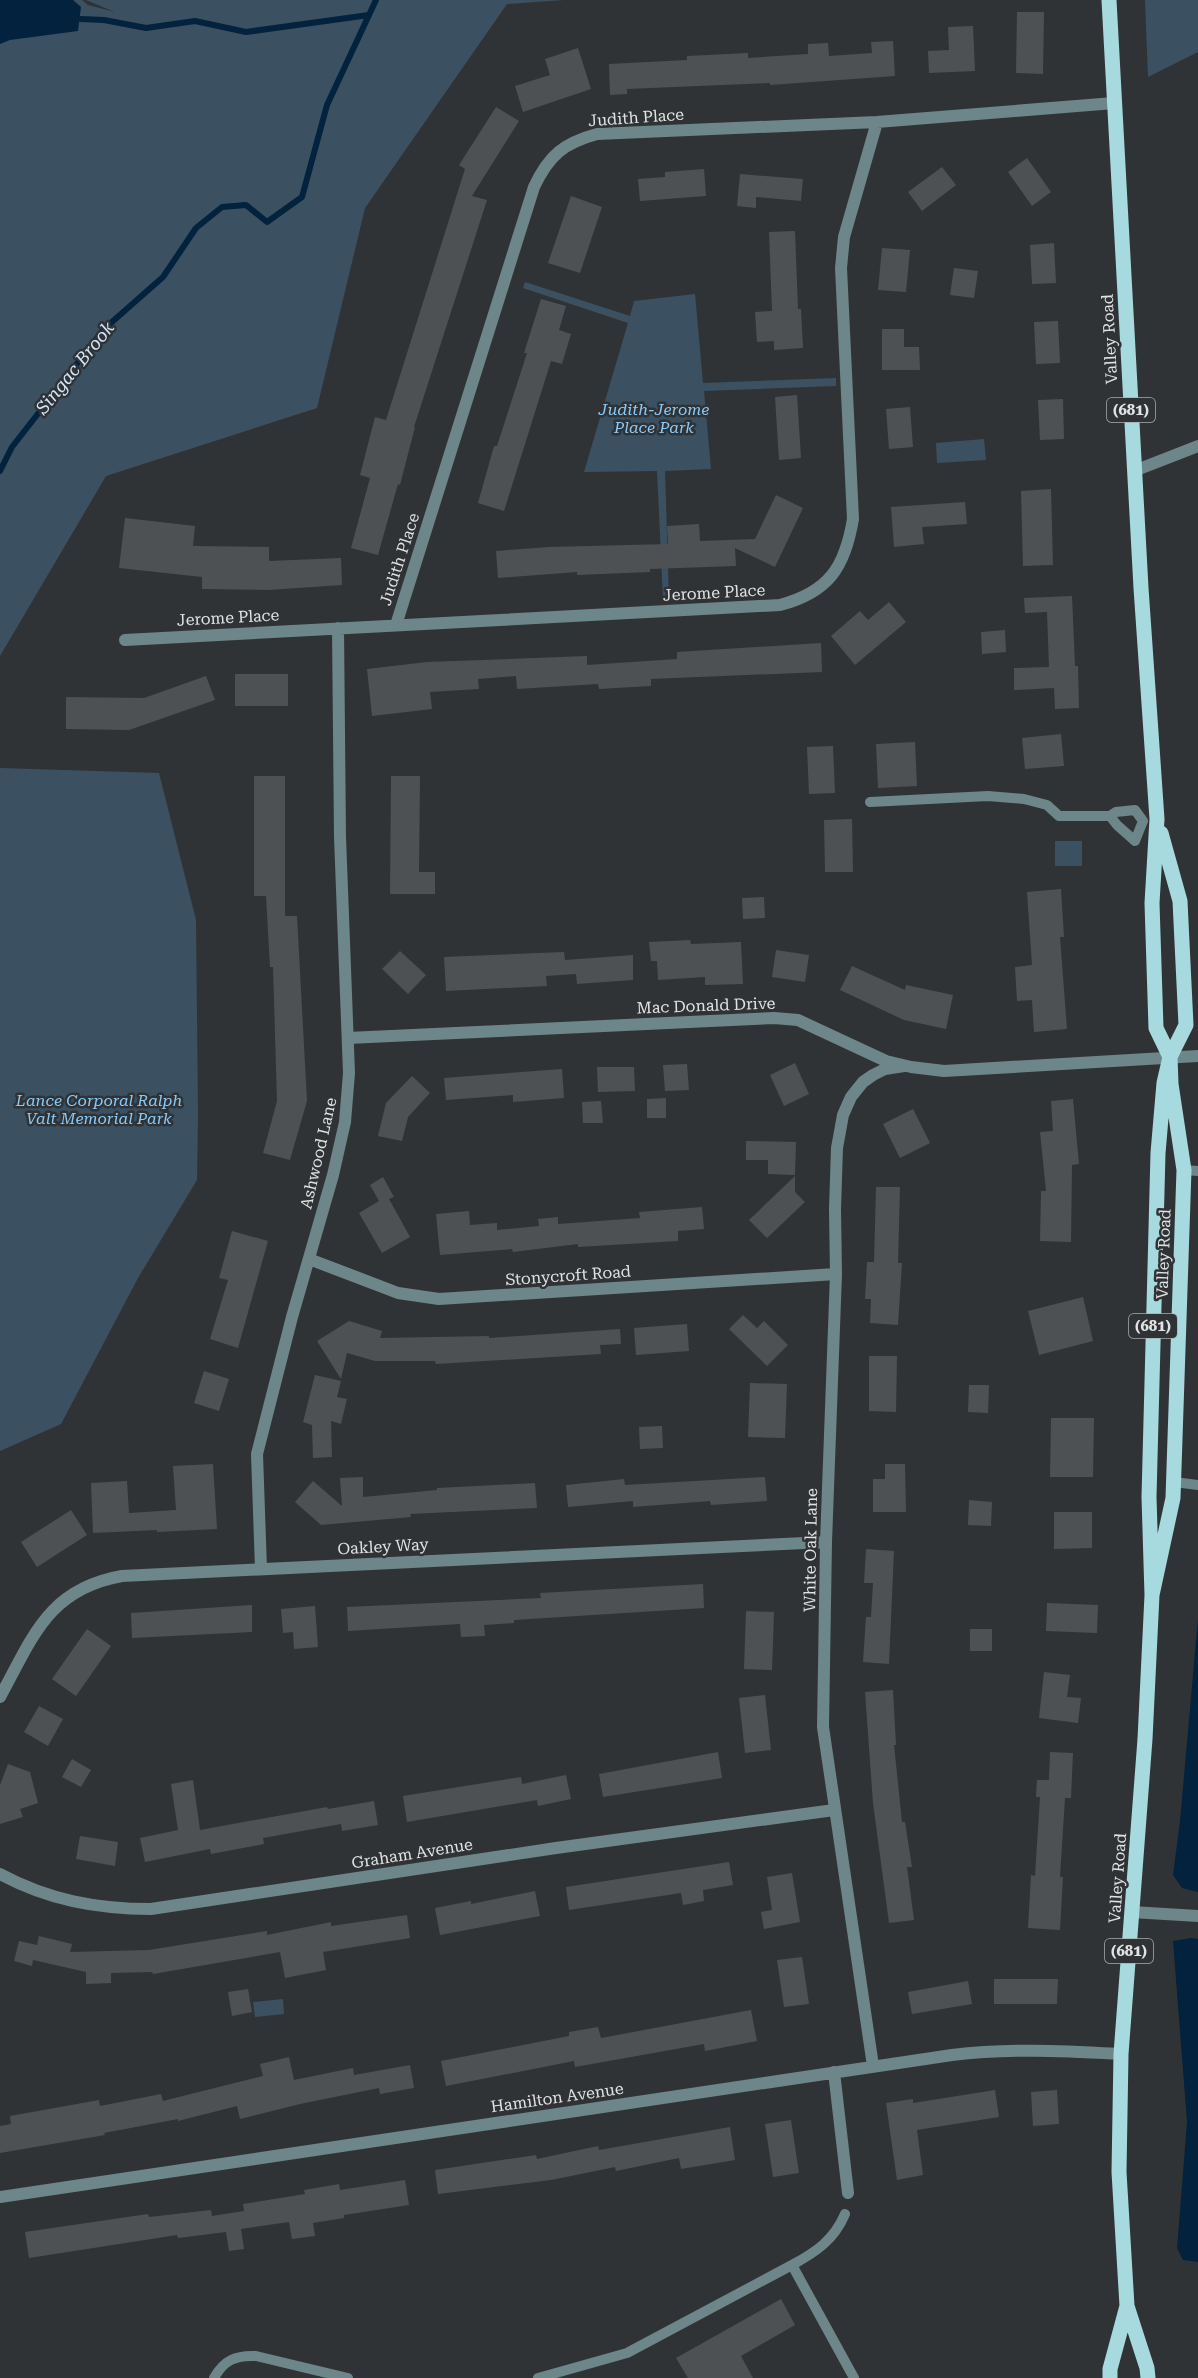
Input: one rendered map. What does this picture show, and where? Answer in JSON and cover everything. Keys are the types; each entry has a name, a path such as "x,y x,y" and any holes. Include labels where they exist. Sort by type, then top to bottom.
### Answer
{"main road":[{"name":"Valley Road","path":"1109,0 1150,820 1156,1028 1170,1057 1171,1084 1191,1170 1173,1498 1152,1595"},
{"name":"Valley Road","path":"1148,2378 1147,2368 1127,2306 1119,2172 1121,2054 1145,1739 1152,1595 1149,1497 1158,1153 1164,1083 1170,1057 1186,1025 1180,901 1150,820"},
{"name":"Valley Road","path":"1110,2378 1110,2369 1127,2306"}],"street":[{"name":"Judith Place","path":"396,625 534,187 551,158 578,139 597,134 877,122 1114,103"},
{"name":"Jerome Place","path":"125,640 780,605 801,599 829,580 846,552 853,519 841,267 844,237 877,122"},
{"path":"1134,471 1198,446"},
{"name":"Ashwood Lane","path":"261,1569 257,1454 345,1122 349,1073 340,837 338,628"},
{"name":"Mac Donald Drive","path":"348,1038 774,1018 798,1020 846,1040 867,1053 904,1066 944,1071 1198,1056"},
{"name":"White Oak Lane","path":"873,2066 823,1727 826,1542 836,1274 837,1148 843,1115 851,1097 863,1082 885,1069 904,1066"},
{"name":"Stonycroft Road","path":"309,1259 398,1293 438,1299 836,1274"},
{"name":"Oakley Way","path":"0,1697 40,1625 62,1601 82,1588 105,1579 122,1576 826,1542"},
{"name":"Graham Avenue","path":"0,1874 50,1896 84,1905 118,1909 151,1909 556,1848 834,1810"},
{"path":"1132,1912 1198,1916"},
{"name":"Hamilton Avenue","path":"0,2197 991,2050 1038,2049 1121,2054"},
{"path":"834,2072 848,2193"}],"lane":[{"path":"870,802 988,796 1047,805 1059,816 1110,816 1116,812 1135,810 1150,820 1135,841 1116,825 1110,816"},
{"path":"1174,1482 1198,1485"},
{"path":"538,2378 627,2353 817,2252 839,2229 844,2214"},
{"path":"792,2265 854,2378"},
{"path":"214,2378 225,2363 236,2356 247,2355 348,2378"}],"green space":[{"path":"0,0 82,0 88,5 115,12 86,0 564,0 507,4 365,208 317,408 106,476 0,656"},
{"path":"1145,0 1198,0 1198,52 1148,77"},
{"name":"Judith-Jerome Place Park","path":"525,282 630,316 634,301 695,294 703,383 836,378 836,386 704,391 711,469 665,471 669,599 663,599 657,471 584,472 628,323 523,288"},
{"path":"984,439 986,460 937,463 936,443"},
{"name":"Lance Corporal Ralph Valt Memorial Park","path":"0,768 159,773 196,920 198,1115 197,1180 138,1278 61,1424 0,1451"},
{"path":"1055,841 1082,841 1082,866 1055,866"},
{"path":"283,1999 284,2014 255,2017 253,2002"}],"shaded area":[{"path":"0,0 73,0 81,7 78,31 10,40 0,44"},
{"path":"1198,1618 1198,1892 1182,1888 1173,1875"},
{"path":"1198,1939 1198,2262 1183,2260 1177,2248 1187,2122 1173,1941"}],"building":[{"path":"1017,12 1044,12 1043,74 1016,73"},
{"path":"973,26 975,71 929,73 928,51 949,50 948,27"},
{"path":"893,41 895,76 770,85 770,83 627,89 627,94 610,95 609,64 687,60 687,56 748,53 748,58 808,54 808,44 828,43 829,56 872,53 871,42"},
{"path":"578,48 591,89 523,112 515,86 550,75 545,59"},
{"path":"496,107 519,121 472,196 487,200 414,427 400,485 398,484 378,555 351,548 370,478 360,475 375,417 386,420 465,169 459,165"},
{"path":"1027,158 1051,192 1032,206 1008,172"},
{"path":"942,167 956,185 922,211 908,192"},
{"path":"704,169 706,196 640,201 638,179 665,177 665,172"},
{"path":"740,174 803,179 801,201 756,197 756,208 737,206"},
{"path":"571,196 602,207 580,273 548,263"},
{"path":"795,231 798,309 801,309 803,348 774,350 774,341 757,342 755,312 772,311 769,232"},
{"path":"1054,243 1056,283 1032,284 1030,245"},
{"path":"882,248 910,250 906,292 878,290"},
{"path":"954,268 978,271 974,298 950,295"},
{"path":"541,299 566,306 559,330 571,334 562,364 551,361 504,511 478,503 494,446 497,446 527,353 524,353"},
{"path":"1058,321 1060,363 1036,364 1034,322"},
{"path":"882,329 904,329 904,347 919,347 920,370 882,370"},
{"path":"797,395 801,458 779,460 775,397"},
{"path":"1063,399 1064,439 1040,440 1038,400"},
{"path":"910,407 913,447 889,449 886,409"},
{"path":"1051,489 1053,565 1023,566 1021,491"},
{"path":"776,495 803,508 775,567 735,548 736,566 650,569 650,572 577,575 577,572 498,578 496,551 549,547 668,544 667,526 699,524 700,541 755,539"},
{"path":"965,502 967,524 922,527 924,544 894,547 891,507"},
{"path":"125,518 195,526 193,546 269,547 269,561 341,558 342,585 268,590 202,589 202,577 119,568"},
{"path":"1072,596 1079,708 1055,709 1054,688 1014,690 1014,668 1049,667 1047,612 1025,613 1024,598"},
{"path":"889,602 906,622 855,665 831,636 860,611 868,620"},
{"path":"1005,630 1006,652 982,654 981,632"},
{"path":"821,643 822,672 651,679 651,686 599,689 598,684 517,689 516,676 478,679 479,689 430,692 432,709 372,716 367,669 427,662 587,656 587,665 677,659 677,652"},
{"path":"235,674 288,674 288,706 235,706"},
{"path":"206,676 215,700 129,730 66,729 66,697 144,698"},
{"path":"1061,734 1064,766 1025,769 1022,738"},
{"path":"915,742 917,786 878,788 876,744"},
{"path":"833,746 835,793 809,794 807,747"},
{"path":"254,776 285,776 285,916 297,916 307,1101 290,1160 263,1153 277,1101 273,967 270,967 266,896 254,896"},
{"path":"391,776 420,776 419,872 435,872 435,894 390,894"},
{"path":"852,819 853,872 825,872 824,820"},
{"path":"1061,889 1064,937 1060,937 1067,1029 1034,1032 1032,1000 1017,1001 1015,967 1032,965 1027,892"},
{"path":"764,897 765,918 743,919 742,898"},
{"path":"690,940 691,944 741,942 743,984 705,985 705,977 658,980 657,961 651,961 649,942"},
{"path":"776,950 809,955 805,982 772,977"},
{"path":"400,951 426,975 408,994 382,969"},
{"path":"564,952 565,960 633,955 633,980 577,984 576,974 546,976 547,986 446,991 444,957"},
{"path":"852,966 905,990 906,985 953,995 946,1029 904,1020 840,990"},
{"path":"795,1063 809,1094 784,1106 770,1075"},
{"path":"687,1064 689,1090 665,1091 663,1065"},
{"path":"597,1067 634,1067 635,1091 598,1092"},
{"path":"562,1069 564,1098 513,1102 513,1095 446,1100 444,1078"},
{"path":"412,1076 430,1093 408,1117 402,1141 378,1136 386,1103"},
{"path":"666,1098 666,1118 647,1118 647,1099"},
{"path":"1073,1099 1079,1164 1072,1165 1071,1242 1040,1241 1041,1191 1046,1191 1040,1132 1053,1131 1051,1101"},
{"path":"601,1101 603,1123 583,1123 582,1102"},
{"path":"913,1109 930,1143 900,1158 883,1124"},
{"path":"746,1141 796,1142 795,1175 768,1174 768,1160 746,1160"},
{"path":"795,1176 795,1192 805,1202 767,1238 749,1220"},
{"path":"383,1177 394,1197 389,1199 410,1237 382,1253 359,1213 379,1201 370,1185"},
{"path":"876,1187 900,1187 898,1263 902,1263 898,1325 870,1323 871,1299 865,1299 867,1262 874,1262"},
{"path":"702,1207 704,1229 678,1231 678,1241 578,1247 578,1244 513,1252 512,1249 440,1255 436,1214 469,1211 470,1225 497,1223 497,1230 539,1226 538,1219 558,1217 558,1224 640,1218 639,1212"},
{"path":"232,1231 268,1241 238,1348 210,1339 228,1280 219,1278"},
{"path":"1083,1297 1093,1341 1039,1355 1028,1311"},
{"path":"743,1315 757,1328 764,1321 788,1345 767,1366 729,1329"},
{"path":"349,1321 382,1331 380,1338 489,1336 489,1338 620,1329 621,1344 600,1345 601,1354 436,1364 435,1361 375,1361 347,1353 341,1379 317,1341"},
{"path":"687,1324 689,1351 636,1355 634,1328"},
{"path":"869,1356 897,1356 896,1412 869,1411"},
{"path":"204,1371 229,1379 219,1411 194,1403"},
{"path":"315,1375 341,1381 337,1397 347,1399 341,1424 331,1421 332,1457 313,1458 312,1425 303,1422"},
{"path":"750,1383 787,1384 785,1438 748,1437"},
{"path":"969,1385 989,1385 988,1413 968,1412"},
{"path":"1051,1418 1094,1418 1093,1477 1050,1477"},
{"path":"662,1426 663,1448 640,1449 639,1427"},
{"path":"213,1464 217,1529 93,1533 91,1483 127,1481 129,1513 176,1510 173,1466"},
{"path":"885,1464 905,1464 906,1512 873,1512 873,1479 885,1479"},
{"path":"363,1477 363,1497 437,1490 437,1488 535,1483 537,1508 410,1514 411,1517 321,1525 295,1502 313,1481 342,1506 340,1478"},
{"path":"765,1477 767,1501 711,1505 710,1501 633,1507 633,1501 568,1507 566,1485 624,1479 625,1485"},
{"path":"969,1500 992,1502 991,1526 968,1525"},
{"path":"71,1510 87,1535 37,1567 21,1542"},
{"path":"1054,1512 1092,1512 1092,1548 1054,1549"},
{"path":"866,1549 894,1551 889,1664 863,1662 866,1617 871,1617 873,1583 864,1583"},
{"path":"703,1584 704,1608 514,1620 514,1623 484,1625 485,1636 461,1637 460,1624 348,1631 347,1607 541,1598 540,1593"},
{"path":"1047,1603 1098,1605 1097,1633 1046,1631"},
{"path":"252,1605 252,1632 132,1638 131,1613"},
{"path":"315,1606 318,1647 294,1649 293,1632 283,1633 281,1609"},
{"path":"746,1611 774,1612 772,1670 744,1669"},
{"path":"87,1629 111,1646 76,1696 52,1679"},
{"path":"970,1629 992,1629 992,1651 970,1651"},
{"path":"1044,1672 1070,1675 1067,1697 1081,1698 1078,1723 1039,1718"},
{"path":"893,1690 896,1745 894,1745 902,1822 905,1822 912,1867 907,1867 914,1920 889,1923 873,1803 865,1692"},
{"path":"765,1695 771,1750 745,1753 739,1698"},
{"path":"39,1706 63,1719 48,1746 24,1732"},
{"path":"718,1752 722,1778 603,1797 599,1774"},
{"path":"1050,1752 1073,1753 1071,1798 1065,1798 1060,1877 1063,1877 1060,1930 1028,1928 1031,1875 1035,1876 1040,1797 1036,1797 1037,1780 1049,1780"},
{"path":"72,1759 91,1770 81,1787 62,1777"},
{"path":"8,1764 30,1772 38,1803 20,1809 23,1817 0,1824 0,1785"},
{"path":"566,1775 571,1799 538,1806 537,1800 407,1822 403,1796 521,1777 522,1784"},
{"path":"193,1780 200,1830 327,1807 328,1809 374,1801 378,1825 342,1831 341,1824 263,1838 264,1844 211,1854 210,1849 145,1862 140,1838 178,1830 171,1784"},
{"path":"80,1836 118,1842 115,1866 76,1859"},
{"path":"729,1862 733,1885 703,1890 704,1901 683,1905 681,1893 569,1910 566,1887"},
{"path":"792,1873 800,1922 764,1929 761,1912 772,1910 767,1877"},
{"path":"535,1891 540,1916 440,1935 435,1908 471,1901 471,1904"},
{"path":"407,1915 410,1938 323,1952 326,1970 285,1978 280,1952 153,1974 152,1972 111,1973 111,1983 86,1984 86,1972 33,1960 32,1966 14,1961 19,1941 37,1945 39,1936 72,1944 70,1952 149,1950 267,1931 267,1935 331,1922 331,1926"},
{"path":"802,1957 809,2004 784,2007 777,1960"},
{"path":"994,1979 1058,1979 1057,2004 994,2004"},
{"path":"968,1981 972,2004 912,2014 908,1992"},
{"path":"248,1989 252,2012 232,2016 228,1992"},
{"path":"751,2010 757,2041 705,2051 704,2044 575,2067 574,2061 446,2086 441,2061 569,2036 569,2032 598,2027 601,2038"},
{"path":"289,2057 294,2080 353,2068 354,2075 410,2065 414,2088 380,2094 379,2088 240,2119 237,2106 178,2121 178,2119 104,2133 105,2135 0,2153 0,2126 11,2124 10,2116 99,2100 100,2106 161,2094 163,2101 263,2076 260,2064"},
{"path":"995,2090 999,2117 917,2130 923,2175 897,2180 886,2103 913,2099 913,2103"},
{"path":"1057,2090 1059,2124 1033,2126 1031,2092"},
{"path":"791,2120 799,2173 773,2177 765,2124"},
{"path":"730,2127 735,2160 681,2169 679,2158 616,2171 615,2167 551,2180 438,2194 435,2170 536,2155 537,2159 598,2146 599,2150"},
{"path":"405,2180 409,2205 344,2215 344,2218 313,2223 315,2236 292,2239 289,2222 241,2229 244,2249 229,2251 226,2232 178,2238 177,2235 29,2258 25,2232 148,2214 149,2217 211,2210 212,2216 244,2211 243,2204 305,2194 304,2190 339,2184 340,2190"},
{"path":"781,2299 795,2325 741,2356 753,2378 688,2378 676,2358"}],"waterway":[{"name":"Singac Brook","path":"0,471 12,447 104,329 163,277 196,228 222,207 246,205 267,222 302,197 327,105 376,0"},
{"path":"81,19 104,20 146,28 195,21 246,32 369,15"}]}
